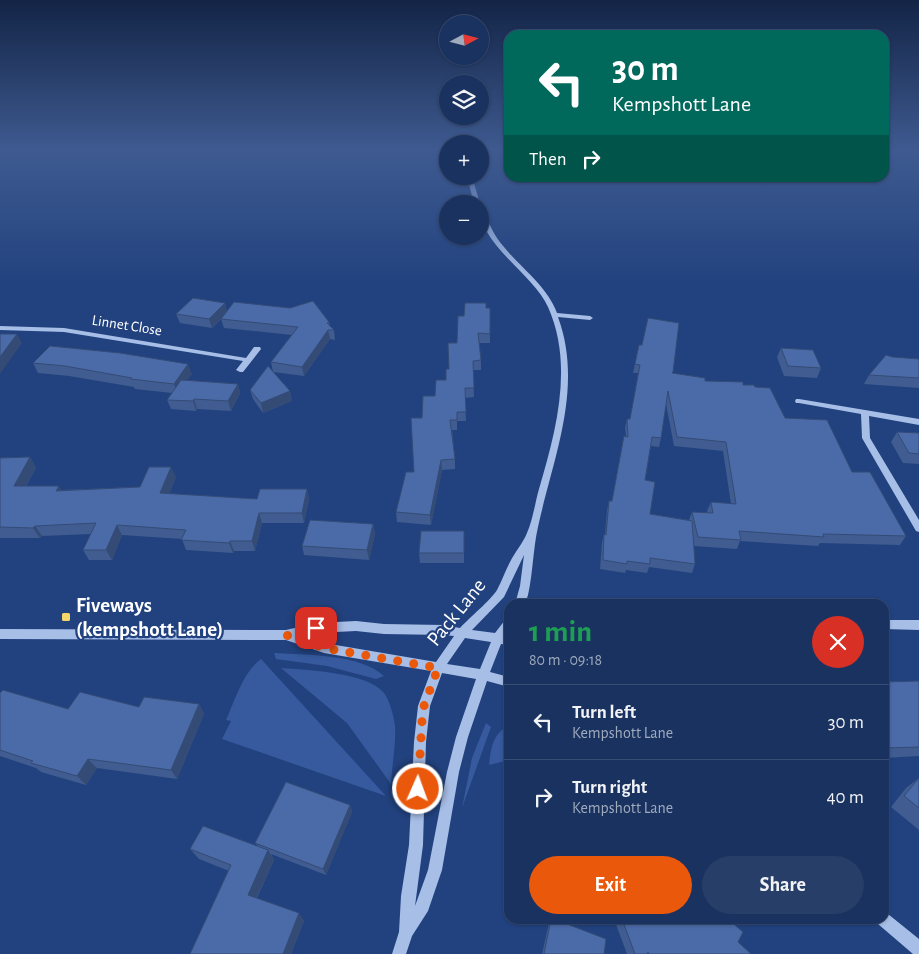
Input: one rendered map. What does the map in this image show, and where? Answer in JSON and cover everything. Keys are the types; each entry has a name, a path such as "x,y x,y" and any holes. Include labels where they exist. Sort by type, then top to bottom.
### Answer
{"street":[{"name":"Pack Lane","path":"489,227 495,239 539,288 554,315 564,346 564,392 554,448 533,531 521,599"},
{"path":"554,315 590,318"},
{"name":"Linnet Close","path":"0,328 71,331 248,360"},
{"path":"240,370 257,349"},
{"path":"799,401 919,422"},
{"path":"865,412 866,438 919,528"},
{"name":"Pack Lane","path":"399,954 406,932 408,896 416,845 424,706 438,668 463,632 500,594 513,565 533,531"},
{"path":"889,625 919,625"},
{"path":"0,634 286,635 335,626 463,632 504,639"},
{"path":"286,635 324,648 483,675 504,681"},
{"name":"Pack Lane","path":"406,932 423,906 435,870 455,763 483,675 504,639"},
{"path":"889,924 919,949"}],"shaded area":[{"path":"274,653 316,655 347,660 361,663 384,676 376,679 327,666 276,659"},
{"path":"261,659 386,796 222,739 231,721 226,720 240,687 249,671"},
{"path":"281,668 351,676 376,686 384,693 394,718 395,726 391,784 347,723"},
{"path":"486,723 491,727 462,808 472,758"},
{"path":"503,729 504,761 489,765 493,742"}],"building":[{"path":"193,298 225,303 209,319 176,314"},
{"path":"313,301 329,322 327,323 334,330 328,330 302,367 271,362 298,327 221,319 234,302 290,308"},
{"path":"465,303 486,303 486,308 490,308 490,334 478,333 481,360 473,361 474,388 465,388 466,412 457,412 457,420 450,420 455,459 441,460 430,515 396,512 406,472 414,472 411,418 422,418 423,396 435,396 436,380 446,380 446,369 449,369 448,343 457,343 458,316 464,316"},
{"path":"648,318 679,323 672,373 705,378 705,381 743,382 743,385 770,388 785,418 827,420 852,472 870,472 906,536 823,534 824,537 739,531 741,540 698,537 692,512 713,513 711,502 736,504 726,442 677,437 668,391 661,438 652,437 645,480 655,482 650,514 692,521 695,564 650,558 650,564 627,561 627,564 603,560 604,534 606,535 609,501 612,501 624,436 628,437 627,419 630,419 640,365 635,364 639,345 642,345"},
{"path":"0,334 17,334 0,357"},
{"path":"50,346 120,353 188,364 174,384 131,379 65,366 33,363"},
{"path":"781,348 813,350 821,368 788,366"},
{"path":"886,355 919,359 919,378 869,375"},
{"path":"268,366 290,391 261,403 250,390"},
{"path":"181,380 238,384 228,401 167,400"},
{"path":"897,432 919,433 919,454 909,453"},
{"path":"30,457 14,486 59,486 56,491 140,487 149,467 171,467 160,493 257,499 260,489 307,489 302,513 259,513 252,541 230,541 229,543 181,540 186,530 117,525 106,550 83,550 96,523 35,526 33,528 0,527 0,458"},
{"path":"310,520 373,524 367,550 302,546"},
{"path":"421,531 464,531 464,553 419,553"},
{"path":"919,681 919,747 889,748 889,682"},
{"path":"3,690 68,709 80,692 139,707 144,697 199,704 171,770 88,759 77,776 31,763 33,761 0,750 0,693"},
{"path":"919,778 919,808 904,796"},
{"path":"286,782 350,805 323,869 255,843"},
{"path":"203,826 268,850 248,895 299,913 283,954 190,954 231,865 190,849"},
{"path":"550,924 567,924 606,939 604,954 544,954"},
{"path":"624,924 734,924 743,932 738,942 751,954 649,954 648,952 647,954 635,954"}],"place":[{"name":"Fiveways (kempshott Lane)","path":"66,617"}],"route":[{"path":"316,628 286,635 324,648 438,668 424,706 418,789"}]}
